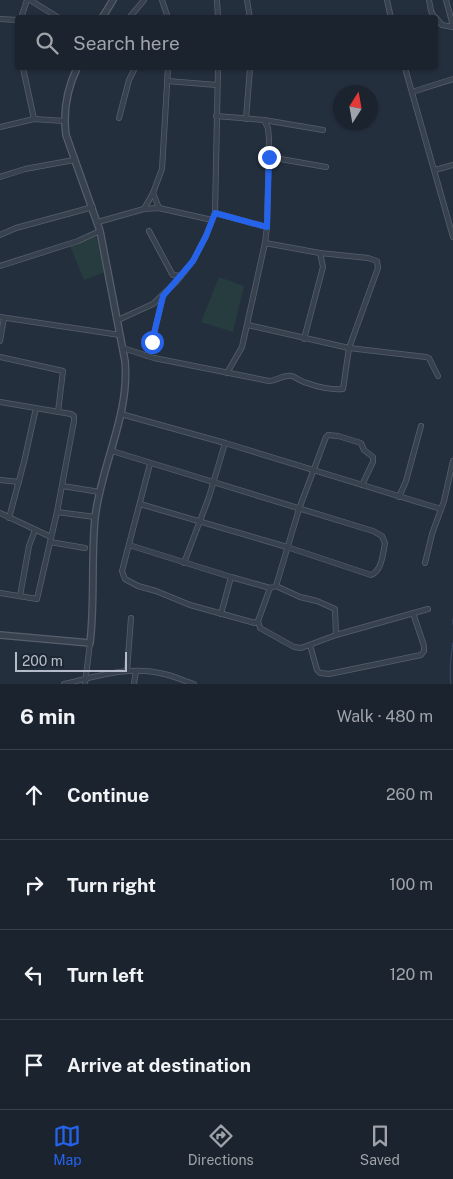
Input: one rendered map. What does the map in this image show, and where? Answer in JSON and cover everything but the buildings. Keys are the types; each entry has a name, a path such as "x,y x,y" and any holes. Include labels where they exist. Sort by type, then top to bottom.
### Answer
{"street":[{"path":"22,15 28,0 54,15"},
{"path":"104,15 113,0"},
{"path":"132,15 144,0"},
{"path":"162,0 167,15"},
{"path":"217,0 218,15"},
{"path":"247,0 250,15"},
{"path":"387,0 390,15"},
{"path":"429,0 433,15"},
{"path":"438,21 442,25 453,27 446,0"},
{"path":"0,19 15,20"},
{"path":"23,70 34,119"},
{"path":"76,70 69,88 64,121 66,135 98,222 118,320 126,377 121,414 95,517 90,643 86,682"},
{"path":"118,118 133,70"},
{"path":"144,208 153,193 162,169 168,70"},
{"path":"118,320 153,304 163,296 181,276 198,252 215,213 218,70"},
{"path":"246,119 250,70"},
{"path":"406,70 453,237"},
{"path":"412,92 453,79"},
{"path":"167,81 217,85"},
{"path":"216,116 264,120 323,130"},
{"path":"0,127 34,119 64,121"},
{"path":"227,373 242,347 265,243 269,157 268,128 264,120"},
{"path":"269,157 326,167"},
{"path":"0,177 24,169 74,160"},
{"path":"435,170 453,165"},
{"path":"153,193 160,208"},
{"path":"0,235 16,228 93,208"},
{"path":"98,222 144,208 160,208 212,220"},
{"path":"215,213 267,227"},
{"path":"0,266 78,242 100,231"},
{"path":"149,231 173,275 181,276"},
{"path":"122,348 147,356 227,373 269,381 292,376 315,386 341,390 344,387 349,348 378,268 377,261 368,258 320,253 265,243"},
{"path":"304,338 323,267 320,253"},
{"path":"147,356 163,296"},
{"path":"0,341 2,318 120,335"},
{"path":"248,326 349,348 426,357 429,358 438,376"},
{"path":"0,357 63,371 58,412"},
{"path":"232,367 236,374"},
{"path":"0,402 74,416 57,512 37,599 0,593"},
{"path":"9,518 36,408"},
{"path":"121,414 314,469 441,509"},
{"path":"400,497 421,426"},
{"path":"276,586 299,509 328,434 360,443 364,450 373,457 373,462 362,485"},
{"path":"184,563 200,522 226,443"},
{"path":"112,452 365,529 382,536 385,543 378,570 375,574 371,575 287,547 140,504"},
{"path":"425,563 453,460"},
{"path":"150,464 122,572 125,579 138,586 190,605 247,622 258,622"},
{"path":"0,480 19,482"},
{"path":"62,486 100,492"},
{"path":"57,512 95,517"},
{"path":"0,513 51,539 85,548"},
{"path":"20,596 29,546 35,530"},
{"path":"129,545 230,577 270,588 276,586 300,597 335,609 336,635"},
{"path":"221,614 230,577"},
{"path":"270,588 258,622 260,628 294,648 301,648 336,635 428,609"},
{"path":"310,645 317,670 320,673 329,674 421,655 424,651 424,646 413,614"},
{"path":"127,671 131,618"},
{"path":"0,635 90,643"},
{"path":"64,684 86,682 106,673 127,671 167,674 177,681 194,684"},
{"path":"134,684 136,671"}],"green space":[{"path":"96,237 105,272 84,280 70,246"},
{"path":"219,277 244,286 233,332 201,322"}],"waterway":[{"path":"453,619 453,624"},
{"path":"451,684 450,669 453,643"}],"route":[{"path":"152,342 163,296 193,261 215,213 267,227 269,157"}]}
